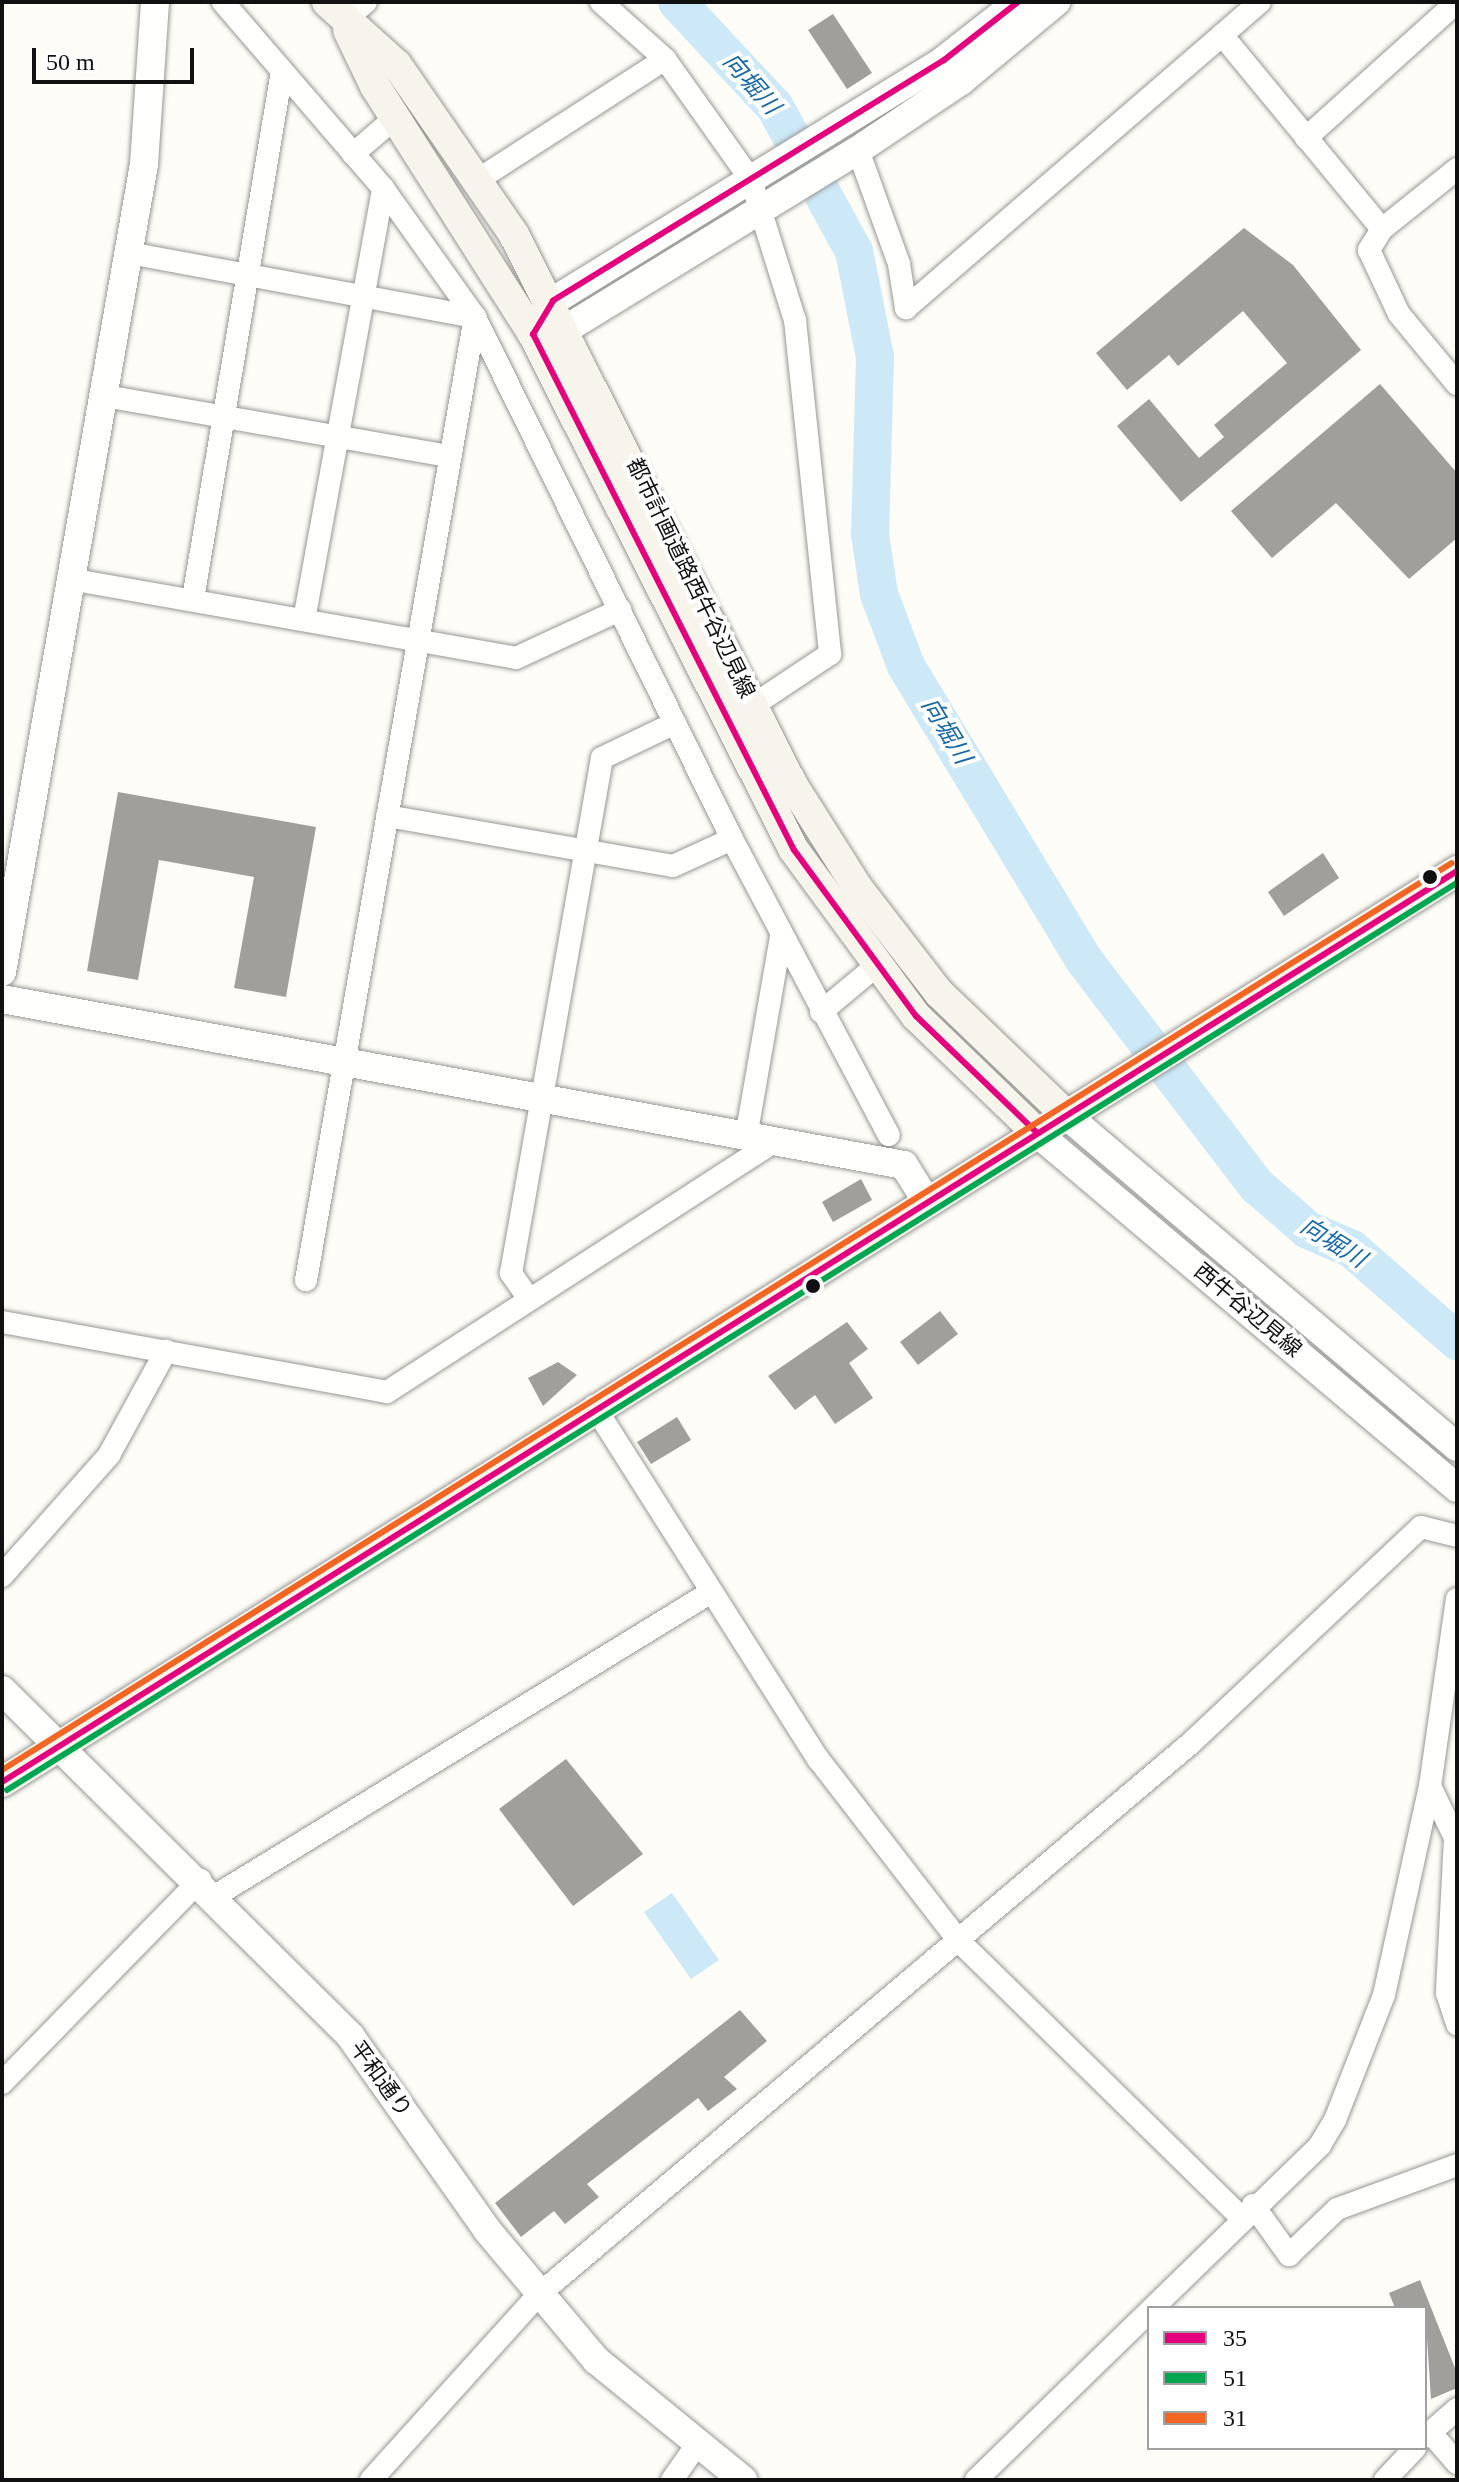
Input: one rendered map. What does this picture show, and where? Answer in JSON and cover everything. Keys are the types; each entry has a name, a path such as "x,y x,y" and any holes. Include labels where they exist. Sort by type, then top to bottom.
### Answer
{"main road":[{"name":"都市計画道路西牛谷辺見線","path":"346,8 396,117 533,334 765,802 876,966 959,1062 1037,1133"},
{"name":"都市計画道路西牛谷辺見線","path":"346,8 397,65 479,179 553,301 752,706 819,828 899,941 983,1040 1066,1115"},
{"path":"2,1782 594,1406 1457,871"}],"street":[{"path":"2,972 75,580 152,115 155,2"},
{"path":"223,2 383,188 475,317 781,936 889,1135"},
{"path":"601,2 665,59 754,178 767,206 795,320 830,654 752,706"},
{"path":"533,334 553,301 836,127 1018,2"},
{"path":"533,334 566,329 854,153 961,81 1056,2"},
{"path":"854,153 899,264 906,308 1260,2"},
{"path":"1306,138 1457,2"},
{"path":"1222,35 1382,229"},
{"path":"479,179 665,59"},
{"path":"193,599 282,71"},
{"path":"353,154 396,117"},
{"path":"1457,169 1382,229 1369,250 1399,314 1457,384"},
{"path":"304,620 383,188"},
{"path":"129,253 475,317"},
{"path":"306,1280 475,317"},
{"path":"105,396 450,456"},
{"path":"75,580 516,658 620,610"},
{"path":"529,1299 511,1273 602,758 675,723"},
{"path":"387,816 673,866 732,839"},
{"path":"2,1322 387,1392 529,1299 759,1140 781,936"},
{"path":"821,1012 876,966"},
{"path":"2,999 904,1165 927,1202"},
{"name":"西牛谷辺見線","path":"1066,1115 1457,1447"},
{"name":"西牛谷辺見線","path":"1037,1133 1457,1488"},
{"path":"2,1576 109,1455 166,1351"},
{"path":"594,1406 708,1594 819,1760 958,1940 1247,2211 1289,2255 1337,2209 1457,2165"},
{"path":"371,2480 537,2296 1192,1742 1421,1527 1457,1536"},
{"path":"2,2083 207,1888 708,1594"},
{"path":"1151,2306 1247,2211 1320,2145 1335,2120 1384,1995 1450,1703 1457,1599"},
{"name":"平和通り","path":"2,1690 61,1743 207,1888 351,2037 537,2296 596,2360 696,2446 743,2480"},
{"path":"1430,1786 1455,1838 1447,1993 1457,2024"},
{"path":"976,2480 1147,2310"},
{"path":"1427,2435 1457,2409"},
{"path":"1427,2442 1457,2463"},
{"path":"672,2480 696,2446"},
{"path":"1385,2480 1413,2450"}],"water":[{"path":"672,1893 719,1960 691,1979 644,1912"}],"building":[{"path":"833,14 872,73 847,89 808,30"},
{"path":"1244,228 1293,265 1361,350 1181,502 1117,426 1149,399 1199,458 1224,437 1214,425 1287,363 1243,311 1178,366 1169,355 1127,390 1096,353"},
{"path":"1380,384 1457,473 1457,538 1409,579 1336,503 1272,558 1231,511"},
{"path":"118,792 316,827 286,997 234,988 254,877 159,860 138,980 87,971"},
{"path":"1323,853 1339,878 1284,916 1268,892"},
{"path":"861,1179 872,1200 833,1222 822,1202"},
{"path":"940,1311 958,1334 918,1365 900,1342"},
{"path":"847,1322 868,1349 849,1363 873,1398 835,1424 815,1395 795,1410 768,1376"},
{"path":"558,1362 577,1375 543,1406 528,1378"},
{"path":"677,1417 691,1440 651,1464 637,1442"},
{"path":"566,1759 643,1854 573,1906 499,1809"},
{"path":"740,2010 767,2041 724,2077 737,2089 708,2111 698,2098 587,2184 599,2197 565,2224 554,2211 521,2237 495,2203"},
{"path":"1420,2280 1457,2373 1457,2388 1431,2399 1427,2306 1394,2306 1389,2293"}],"waterway":[{"name":"向堀川","path":"677,2 775,107 854,251 875,357 870,534 879,594 906,666 1084,960 1257,1186 1308,1230 1352,1249 1457,1341"}],"transit line":[{"name":"35","path":"1018,2 944,60 553,301 533,334 794,850 916,1016 1037,1133"},
{"name":"31","path":"2,1770 1452,863"},
{"name":"35","path":"2,1782 1457,871"},
{"name":"51","path":"7,1790 1457,883"}]}
